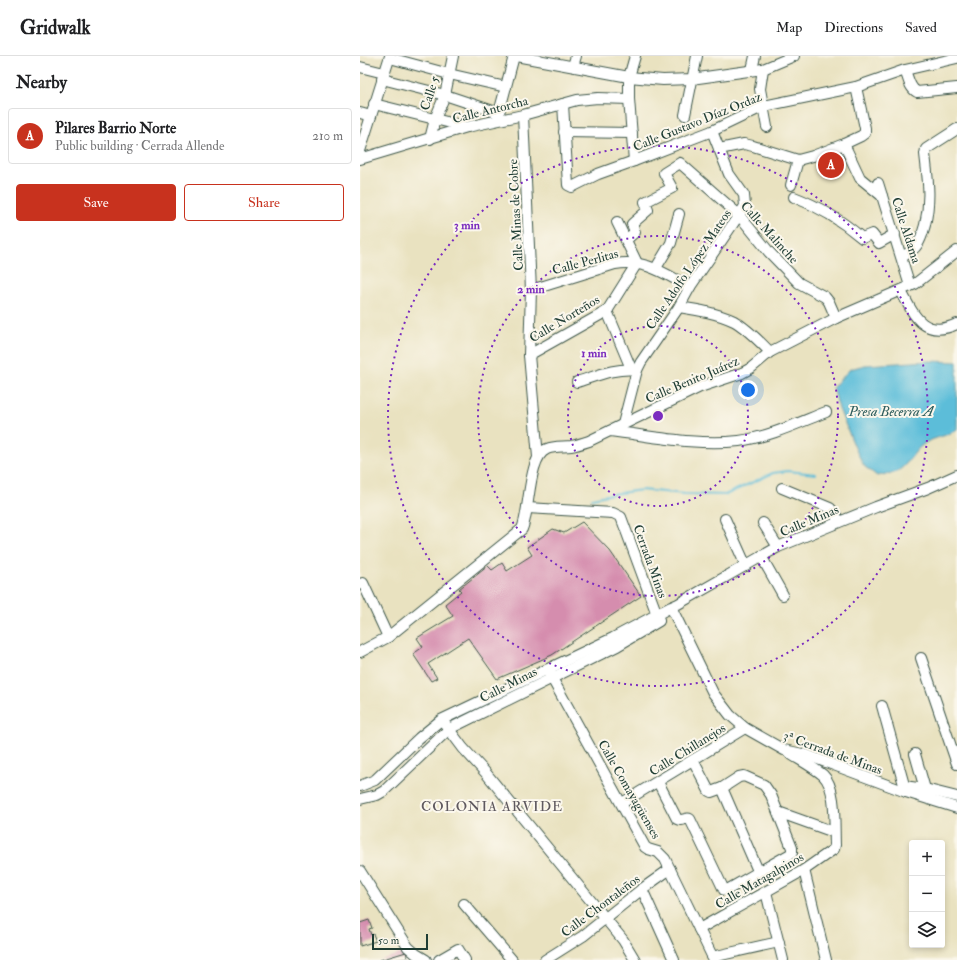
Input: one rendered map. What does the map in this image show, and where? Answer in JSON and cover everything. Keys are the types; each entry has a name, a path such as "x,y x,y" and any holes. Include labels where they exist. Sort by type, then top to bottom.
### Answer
{"street":[{"name":"Calle 5","path":"430,139 435,119 445,95 453,56"},
{"path":"360,67 383,76 445,95 500,117 506,87 515,56 629,77 663,80 691,79 763,69 794,56"},
{"path":"573,66 576,56"},
{"path":"634,56 629,77 628,99 634,161"},
{"path":"685,115 691,79 697,56"},
{"path":"752,70 755,56"},
{"path":"360,151 390,57 449,74 506,87"},
{"name":"Calle Gustavo Díaz Ordaz","path":"564,132 568,185 574,187 598,174 712,131 764,106 856,87 905,70 957,58"},
{"path":"763,69 760,89 767,127"},
{"path":"905,70 913,90 917,92 957,88"},
{"path":"719,149 744,144 798,160 844,144 861,136 865,132 856,87"},
{"name":"Calle Antorcha","path":"360,159 500,117 523,115 587,98 628,99"},
{"path":"374,104 467,127"},
{"path":"563,104 564,132 632,134"},
{"path":"360,113 370,116"},
{"name":"Calle Minas de Cobre","path":"523,115 531,290 529,354 538,457"},
{"path":"902,257 918,244 927,215 929,198 925,154 926,149 957,129"},
{"name":"Calle Adolfo López Mateos","path":"623,424 633,368 645,356 745,206 744,195 729,174 712,131"},
{"path":"844,144 860,178 882,196"},
{"path":"791,185 798,160"},
{"name":"Calle Malinche","path":"626,240 635,232 632,224 648,210 644,202 672,188 664,173 680,163 739,215 769,252 799,283 825,297 836,318"},
{"name":"Calle Aldama","path":"878,183 910,286"},
{"path":"794,197 808,202 828,213 845,224 862,238 872,234 879,243 895,234"},
{"path":"656,268 671,243 679,214"},
{"path":"617,222 637,263"},
{"name":"Calle Benito Juárez","path":"538,457 547,449 581,444 700,387 742,373 751,368 770,352 836,318 910,286 926,276 957,250"},
{"name":"Calle Perlitas","path":"531,290 615,264 637,263 656,268 690,288"},
{"name":"Calle Norteños","path":"529,354 607,311 637,263"},
{"path":"901,291 913,314 918,321 924,325 940,328 950,327 957,324"},
{"path":"679,306 718,315 734,322 747,330 770,352"},
{"path":"577,382 608,373 633,368 607,311"},
{"path":"610,431 697,442 716,443 740,441 786,428 826,412"},
{"path":"360,652 388,638 522,529 525,521 531,481 538,457"},
{"name":"Calle Minas","path":"360,799 377,795 384,791 450,729 613,638 658,617 671,607 675,607 778,547 838,522 928,488 957,475"},
{"path":"782,488 830,508 836,515 838,522"},
{"name":"Cerrada Minas","path":"527,508 613,513 621,517 658,617"},
{"path":"725,519 746,566"},
{"path":"763,523 778,547"},
{"path":"762,556 783,595"},
{"path":"361,583 388,638"},
{"name":"3ª Cerrada de Minas","path":"675,607 713,693 730,715 745,728 784,750 807,755 957,808"},
{"path":"921,658 957,764"},
{"name":"Calle Minas","path":"360,786 375,780 419,738 441,720 550,673"},
{"name":"Calle Comayagüenses","path":"550,673 645,846 648,849 658,852 665,859 713,958"},
{"path":"882,706 905,789 925,789 957,797"},
{"path":"441,720 624,940 634,960"},
{"name":"Calle Chillanejos","path":"622,803 745,728"},
{"path":"778,812 834,832 833,797 828,782 824,776 784,750"},
{"path":"915,754 925,789"},
{"path":"658,782 677,819 681,821 687,818 690,819 723,889 727,890 790,855 793,851 792,848 778,812 768,790 764,785 744,776 738,777 714,792 709,791 693,760"},
{"path":"386,770 394,782"},
{"path":"722,788 759,872"},
{"name":"Calle Matagalpinos","path":"699,929 804,870 831,852 835,845 834,832"},
{"name":"Calle Chontaleños","path":"545,960 584,936 642,889 670,869"},
{"path":"804,870 826,960"},
{"path":"360,871 408,947 426,960"},
{"path":"642,889 674,960"},
{"path":"766,892 783,960"},
{"path":"464,904 512,960"},
{"path":"713,958 739,955 779,942"},
{"path":"439,960 458,949 465,960"}],"water":[{"name":"Presa Becerra A","path":"930,361 957,362 957,429 925,443 904,466 896,472 877,476 864,466 856,450 839,409 833,387 850,369 865,365"}],"building":[{"path":"832,154 840,170 834,176 821,159"},
{"path":"582,522 610,551 641,596 552,655 497,679 468,638 428,664 437,678 431,681 413,654 423,647 417,638 453,616 445,604 461,591 459,589 488,566 492,570 502,563 507,571 532,555 527,547 553,529 564,533"},
{"path":"369,920 372,928 369,929 371,935 373,934 376,941 360,946 360,923"},
{"path":"406,952 408,959 380,960"}],"waterway":[{"path":"592,498 642,490 685,494 725,495 773,473 788,471 816,474"}],"place":[{"name":"Pilares Barrio Norte","path":"831,165"}],"district":[{"name":"COLONIA ARVIDE","path":"492,806"}]}
